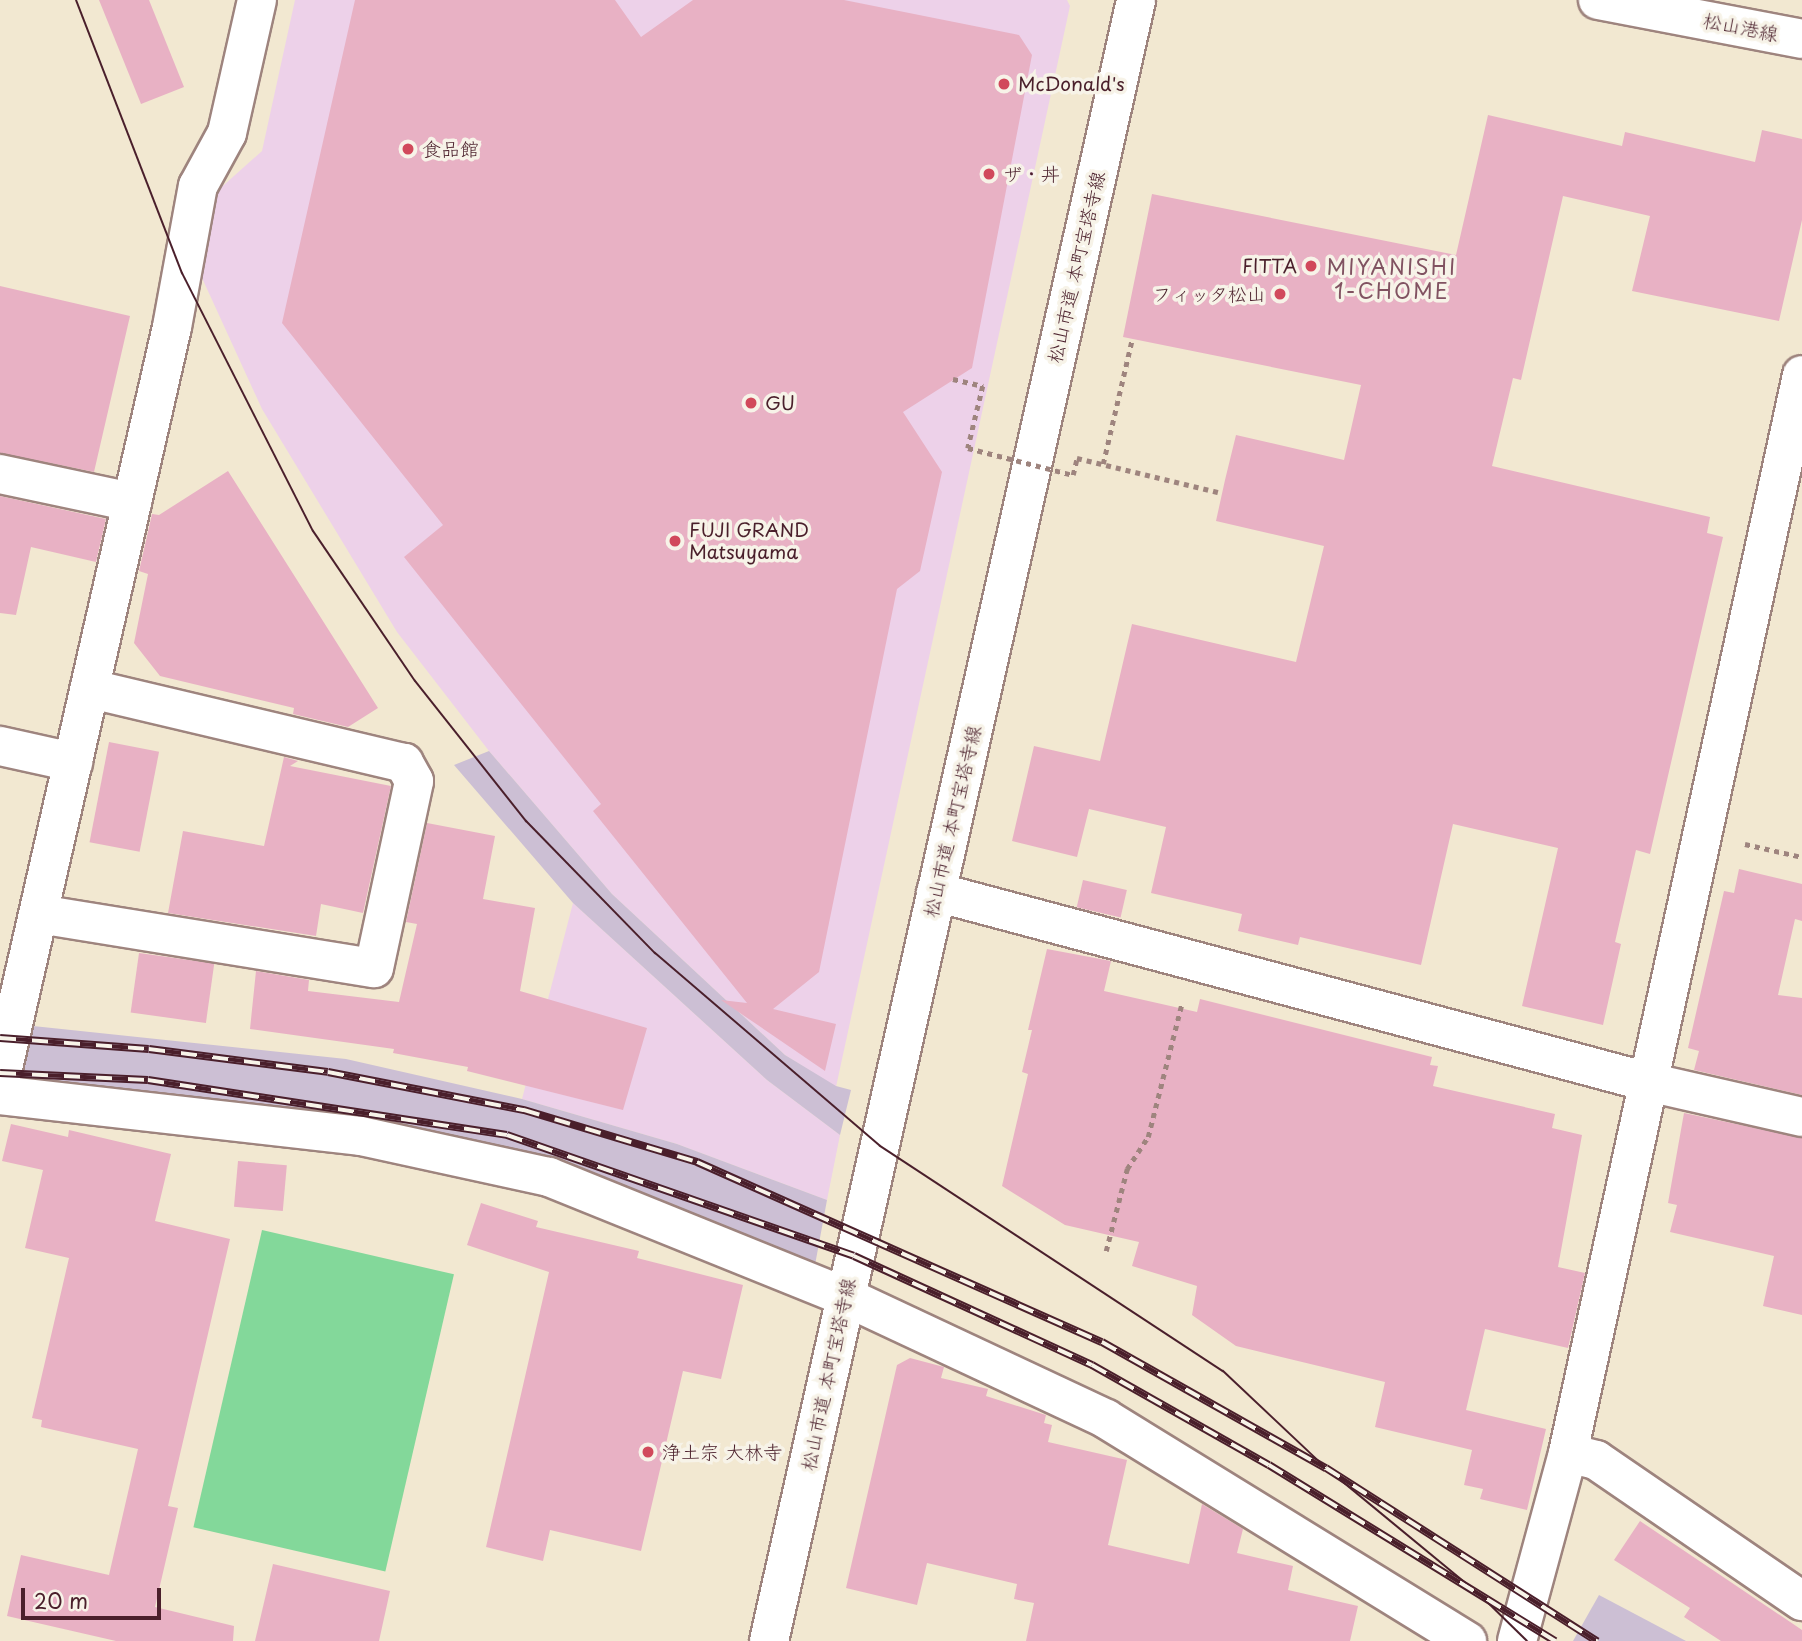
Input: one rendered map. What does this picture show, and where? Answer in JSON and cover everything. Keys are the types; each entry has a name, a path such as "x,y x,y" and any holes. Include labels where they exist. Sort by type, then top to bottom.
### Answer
{"street":[{"path":"0,1081 132,502 198,186 227,133 257,0"},
{"name":"松山市道 本町宝塔寺線","path":"769,1641 844,1296 1136,0"},
{"name":"松山港線","path":"1598,0 1802,39"},
{"path":"1517,1641 1569,1452 1702,835 1789,499 1802,375"},
{"path":"0,474 132,502"},
{"path":"38,914 374,968 414,781 404,763 90,689"},
{"path":"0,746 73,762"},
{"path":"936,892 1648,1082 1802,1117"},
{"path":"0,1095 360,1136 549,1177 844,1296 1106,1419 1467,1641"},
{"path":"1569,1452 1596,1460 1802,1601"}],"path":[{"path":"1103,464 1132,339"},
{"path":"953,379 983,386 968,448 1073,475 1077,458 1222,493"},
{"path":"1702,835 1802,856"},
{"path":"1106,1251 1127,1169 1147,1137 1193,961"}],"shaded area":[{"name":"FUJI GRAND Matsuyama","path":"295,0 1067,0 1070,6 836,1087 785,1055 612,894 489,751 397,632 262,409 197,267 215,193 262,151"},
{"path":"489,751 612,894 785,1055 836,1086 851,1090 840,1135 767,1080 573,903 454,765"},
{"path":"573,903 767,1080 840,1135 827,1200 677,1144 522,1099"},
{"path":"14,1024 346,1059 522,1099 677,1144 827,1200 815,1265 550,1182 0,1084"},
{"path":"1599,1595 1686,1641 1573,1641"}],"green space":[{"path":"262,1230 454,1274 385,1571 193,1527"}],"building":[{"path":"99,0 149,0 184,87 141,104"},
{"name":"FUJI GRAND Matsuyama","path":"355,0 615,0 641,37 693,0 844,0 1019,35 1032,55 972,368 903,412 942,472 920,571 897,589 819,972 773,1009 836,1024 825,1071 721,1000 747,1003 593,811 601,804 404,557 443,525 282,323"},
{"path":"1488,115 1622,146 1625,132 1755,162 1762,130 1802,139 1802,220 1779,321 1632,291 1650,216 1563,196 1521,380 1513,378 1492,466 1710,517 1707,533 1723,537 1650,854 1636,850 1615,942 1621,944 1603,1025 1522,1006 1558,848 1453,824 1421,965 1300,937 1298,945 1238,931 1242,914 1151,893 1166,827 1089,809 1077,857 1012,841 1034,746 1100,761 1132,624 1296,662 1324,546 1216,521 1225,480 1236,435 1344,460 1361,385 1123,337 1152,194 1456,255"},
{"path":"0,286 130,316 94,472 0,453"},
{"path":"228,471 378,708 348,727 293,714 294,708 160,676 134,643 148,574 139,571 152,514 159,515"},
{"path":"0,496 106,519 96,562 31,547 16,615 0,613"},
{"path":"109,742 159,752 140,852 90,842"},
{"path":"284,757 298,761 290,766 391,786 363,913 321,904 316,936 168,913 183,831 264,846"},
{"path":"427,823 495,836 483,899 535,908 520,991 647,1028 623,1110 467,1071 468,1067 393,1053 394,1049 250,1029 256,971 309,980 308,991 399,1002 417,924 406,922"},
{"path":"1739,869 1802,884 1802,921 1795,919 1778,995 1802,998 1802,1095 1694,1070 1699,1051 1688,1048 1724,891 1734,893"},
{"path":"1083,880 1127,890 1121,917 1077,907"},
{"path":"1047,949 1111,961 1104,991 1197,1012 1200,999 1432,1057 1430,1065 1438,1066 1433,1086 1555,1114 1552,1128 1582,1135 1558,1267 1585,1273 1568,1348 1485,1329 1466,1410 1546,1429 1527,1510 1480,1499 1483,1489 1464,1485 1472,1450 1375,1427 1385,1382 1236,1346 1192,1315 1197,1286 1132,1266 1139,1242 1065,1225 1002,1186 1028,1074 1022,1072 1032,1030 1028,1030"},
{"path":"139,953 214,964 206,1023 131,1012"},
{"path":"1684,1113 1802,1138 1802,1315 1763,1306 1774,1256 1670,1232 1677,1205 1668,1203"},
{"path":"11,1124 68,1137 69,1130 171,1154 155,1221 230,1239 168,1506 178,1508 155,1607 234,1626 233,1641 116,1641 7,1616 21,1555 109,1575 138,1449 41,1427 42,1420 32,1418 69,1258 25,1248 43,1170 2,1161"},
{"path":"238,1161 287,1165 283,1211 234,1207"},
{"path":"481,1203 538,1221 536,1227 639,1251 637,1258 743,1285 721,1379 683,1371 641,1551 550,1530 543,1561 486,1547 549,1272 467,1245"},
{"path":"910,1358 944,1367 941,1378 988,1389 986,1396 1046,1415 1044,1423 1052,1425 1048,1442 1127,1460 1108,1545 1189,1564 1202,1504 1243,1529 1237,1553 1293,1566 1288,1590 1358,1606 1350,1641 1026,1641 1034,1603 1014,1599 1017,1584 927,1563 917,1605 846,1588 897,1365"},
{"path":"1640,1521 1802,1630 1802,1641 1721,1641 1684,1617 1690,1608 1614,1560"},
{"path":"273,1564 390,1591 379,1641 255,1641"}],"tram line":[{"path":"76,0 182,273 313,531 415,681 526,821 655,953 880,1146 1223,1371 1326,1468 1479,1594 1527,1641"}],"railway":[{"path":"0,1038 149,1049 328,1072 524,1110 697,1162 1102,1342 1326,1468 1597,1641"},
{"path":"0,1073 148,1080 507,1135 854,1256 1092,1365 1269,1465 1555,1641"}],"place":[{"name":"McDonald's","path":"1004,84"},
{"name":"食品館","path":"408,149"},
{"name":"ザ・丼","path":"989,174"},
{"name":"FITTA","path":"1311,266"},
{"name":"フィッタ松山","path":"1280,294"},
{"name":"GU","path":"751,403"},
{"name":"FUJI GRAND Matsuyama","path":"675,541"},
{"name":"浄土宗 大林寺","path":"648,1452"}],"district":[{"name":"MIYANISHI 1-CHOME","path":"1392,278"}]}
